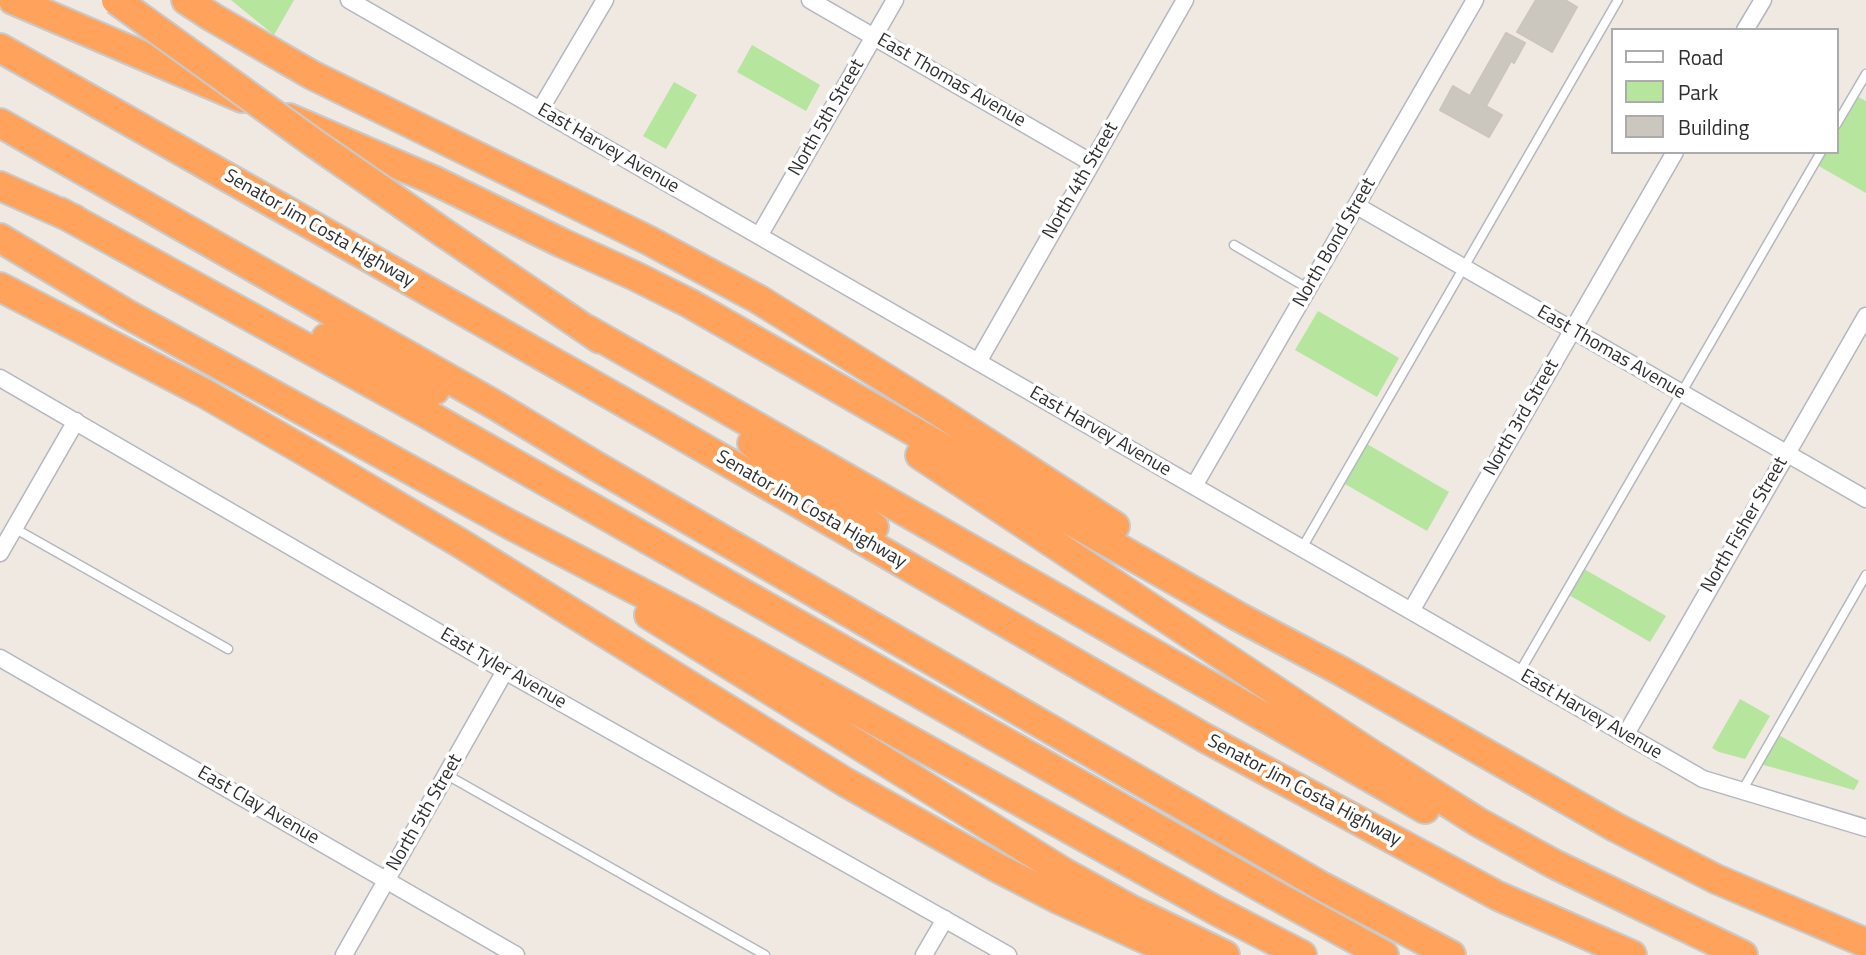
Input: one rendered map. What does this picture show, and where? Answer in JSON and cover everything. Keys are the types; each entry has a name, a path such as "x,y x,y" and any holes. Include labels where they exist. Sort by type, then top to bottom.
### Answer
{"highway":[{"path":"13,0 433,180 689,303 1239,617 1341,671 1665,854 1768,903 1866,943"},
{"path":"116,0 303,136 1050,648"},
{"path":"186,0 312,75 648,240 758,299 927,404 1341,671"},
{"name":"Senator Jim Costa Highway","path":"0,48 626,403 1205,738 1498,896 1632,955"},
{"path":"0,123 495,405 1323,887 1451,955"},
{"path":"0,186 596,466"},
{"path":"60,212 427,414 1384,955"},
{"path":"0,238 127,314 509,524 692,619 1217,911 1302,955"},
{"path":"562,243 841,404 1478,822 1554,864 1743,955"},
{"path":"0,287 204,393 460,542 845,782 1009,873 1180,955"},
{"path":"586,329 1485,843 1601,903 1712,955"},
{"path":"509,524 687,639 1065,873 1132,910 1225,955"}],"street":[{"name":"East Harvey Avenue","path":"349,0 1703,779 1865,825"},
{"path":"540,110 605,0"},
{"name":"North 5th Street","path":"759,236 895,0"},
{"name":"North 4th Street","path":"978,362 1185,0"},
{"name":"North Bond Street","path":"1194,486 1475,0"},
{"path":"1746,28 1763,0"},
{"name":"East Thomas Avenue","path":"817,2 1092,163"},
{"name":"North 3rd Street","path":"1410,611 1674,154"},
{"name":"East Thomas Avenue","path":"1357,206 1866,499"},
{"name":"North Fisher Street","path":"1626,734 1866,316"},
{"name":"East Tyler Avenue","path":"0,378 505,671 1008,955"},
{"path":"0,553 76,421"},
{"name":"East Clay Avenue","path":"0,658 516,955"},
{"name":"North 5th Street","path":"344,955 505,671"},
{"path":"924,955 945,919"}],"lane":[{"path":"1302,548 1618,0"},
{"path":"1838,122 1866,74"},
{"path":"1519,673 1820,154"},
{"path":"1234,245 1309,289"},
{"path":"14,528 228,649"},
{"path":"1741,791 1866,575"},
{"path":"447,775 765,955"}],"green space":[{"path":"231,0 294,0 274,35"},
{"path":"752,45 820,85 806,111 737,72"},
{"path":"674,82 697,95 666,149 643,136"},
{"path":"1856,96 1866,101 1866,193 1817,165 1823,154 1838,154 1838,128"},
{"path":"1318,311 1399,358 1377,397 1295,350"},
{"path":"1367,444 1449,492 1427,531 1345,484"},
{"path":"1584,569 1666,616 1650,642 1569,595"},
{"path":"1740,699 1770,716 1745,759 1712,748"},
{"path":"1777,734 1859,781 1854,790 1760,764"}],"building":[{"path":"1536,0 1565,0 1577,7 1552,52 1517,32"},
{"path":"1506,33 1525,43 1514,63 1511,61 1486,106 1502,115 1489,137 1440,110 1453,86 1470,96"}]}
